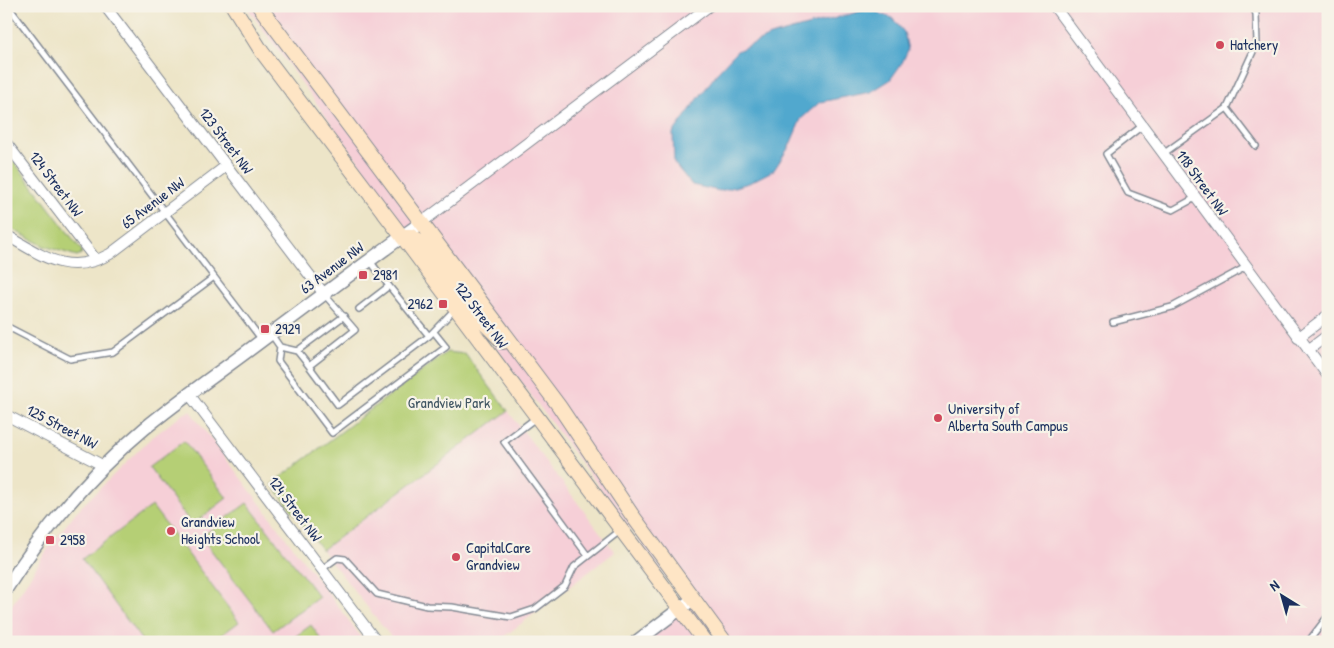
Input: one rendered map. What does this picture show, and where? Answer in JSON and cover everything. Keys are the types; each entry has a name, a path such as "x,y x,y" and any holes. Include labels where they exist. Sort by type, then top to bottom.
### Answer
{"main road":[{"name":"122 Street NW","path":"233,6 262,52 705,642"},
{"name":"122 Street NW","path":"259,6 567,416 638,523 725,642"},
{"path":"402,236 411,236 420,242 476,315 534,372"}],"street":[{"name":"123 Street NW","path":"105,6 324,294"},
{"name":"63 Avenue NW","path":"6,589 65,508 104,466 146,428 709,6"},
{"name":"118 Street NW","path":"1054,6 1328,376"},
{"name":"124 Street NW","path":"6,143 96,260"},
{"name":"65 Avenue NW","path":"96,260 110,254 226,166"},
{"path":"6,235 55,262 72,265 96,260"},
{"path":"1298,338 1328,315"},
{"path":"1308,350 1328,335"},
{"name":"124 Street NW","path":"190,394 377,642"},
{"name":"125 Street NW","path":"6,414 104,466"},
{"path":"636,642 693,599"}],"lane":[{"path":"8,6 214,277 267,337 280,346 297,350 338,404 434,332 456,308"},
{"path":"1163,154 1228,108 1257,43 1256,14 1252,6"},
{"path":"1228,108 1256,146"},
{"path":"1142,126 1106,154 1128,193 1173,210 1195,198"},
{"path":"370,260 428,336"},
{"path":"1113,322 1172,307 1246,267"},
{"path":"6,326 70,359 113,352 214,277"},
{"path":"359,309 389,286"},
{"path":"309,366 355,330 324,294"},
{"path":"297,350 344,316"},
{"path":"280,346 278,361 332,433 446,347 434,332"},
{"path":"537,417 504,442 588,556"},
{"path":"322,569 337,558 345,558 377,594 427,606 452,607 511,617 535,609 565,586 574,566 622,530"},
{"path":"1308,642 1328,616"}],"shaded area":[{"name":"University of Alberta South Campus","path":"246,6 1328,6 1328,642 636,642 686,604 409,231"},
{"name":"Grandview Heights School","path":"190,411 365,642 6,642 6,614 47,550 76,512 149,440 181,415"},
{"path":"508,411 615,552 497,642 395,642 322,550"}],"green space":[{"path":"6,151 82,251 81,254 77,256 44,246 6,226"},
{"name":"Grandview Park","path":"447,352 465,354 508,411 322,550 272,484"},
{"path":"184,441 227,498 192,525 149,467"},
{"path":"247,503 319,597 273,631 201,537"},
{"path":"152,506 239,622 212,642 143,642 82,559"},
{"path":"311,625 323,642 288,642"}],"water":[{"path":"869,9 892,18 904,32 908,50 902,63 890,80 871,92 820,102 801,119 789,147 774,170 749,183 720,191 692,185 674,163 673,133 720,69 737,51 770,36"}],"place":[{"name":"Hatchery","path":"1220,45"},
{"name":"2981","path":"363,275"},
{"name":"2962","path":"443,304"},
{"name":"2929","path":"265,329"},
{"name":"University of Alberta South Campus","path":"938,418"},
{"name":"Grandview Heights School","path":"171,531"},
{"name":"2958","path":"50,540"},
{"name":"CapitalCare Grandview","path":"456,557"}]}
